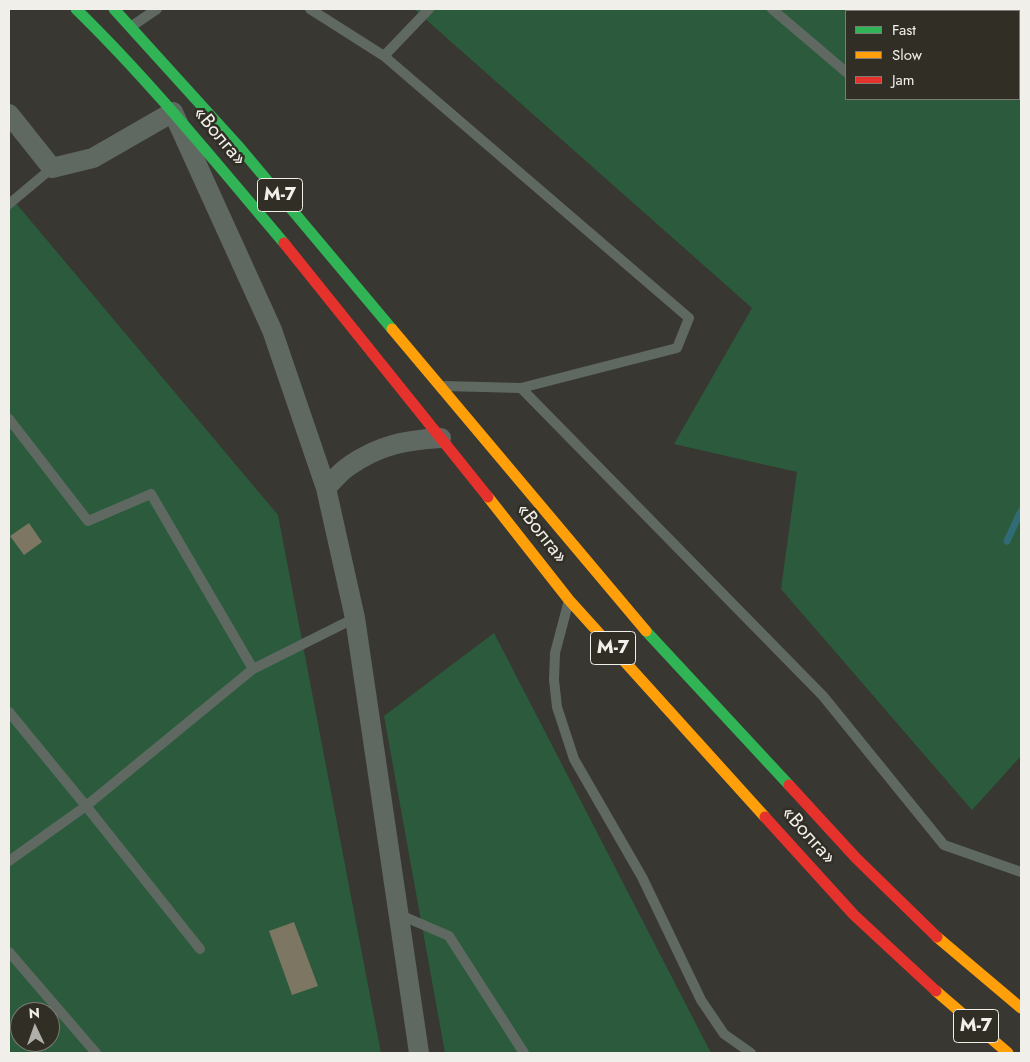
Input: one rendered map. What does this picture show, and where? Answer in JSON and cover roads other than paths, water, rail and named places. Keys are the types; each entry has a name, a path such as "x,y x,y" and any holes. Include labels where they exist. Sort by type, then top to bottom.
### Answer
{"highway":[{"name":"«Волга»","path":"76,9 173,112 308,273 442,438 569,600 854,915 944,998 1008,1053"},
{"name":"«Волга»","path":"114,9 240,148 649,634 856,858 943,943 1021,1008"}],"street":[{"path":"9,114 52,168 93,158 173,112 272,330 326,488 355,618 419,1053"},
{"path":"326,488 348,466 376,450 409,440 442,438"}],"lane":[{"path":"131,26 157,9"},
{"path":"310,9 384,56 689,318 677,348 521,388 441,386"},
{"path":"384,56 429,9"},
{"path":"772,9 845,71"},
{"path":"9,204 52,168"},
{"path":"521,388 823,696 944,845 1021,872"},
{"path":"9,418 88,521 151,494 253,669"},
{"path":"569,600 555,653 554,680 558,706 574,759 642,877 701,1000 724,1034 751,1053"},
{"path":"9,861 86,806 253,669 355,618"},
{"path":"9,712 200,949"},
{"path":"398,914 450,936 524,1053"},
{"path":"9,952 96,1053"}],"waterway":[{"path":"1007,541 1021,511"}]}
